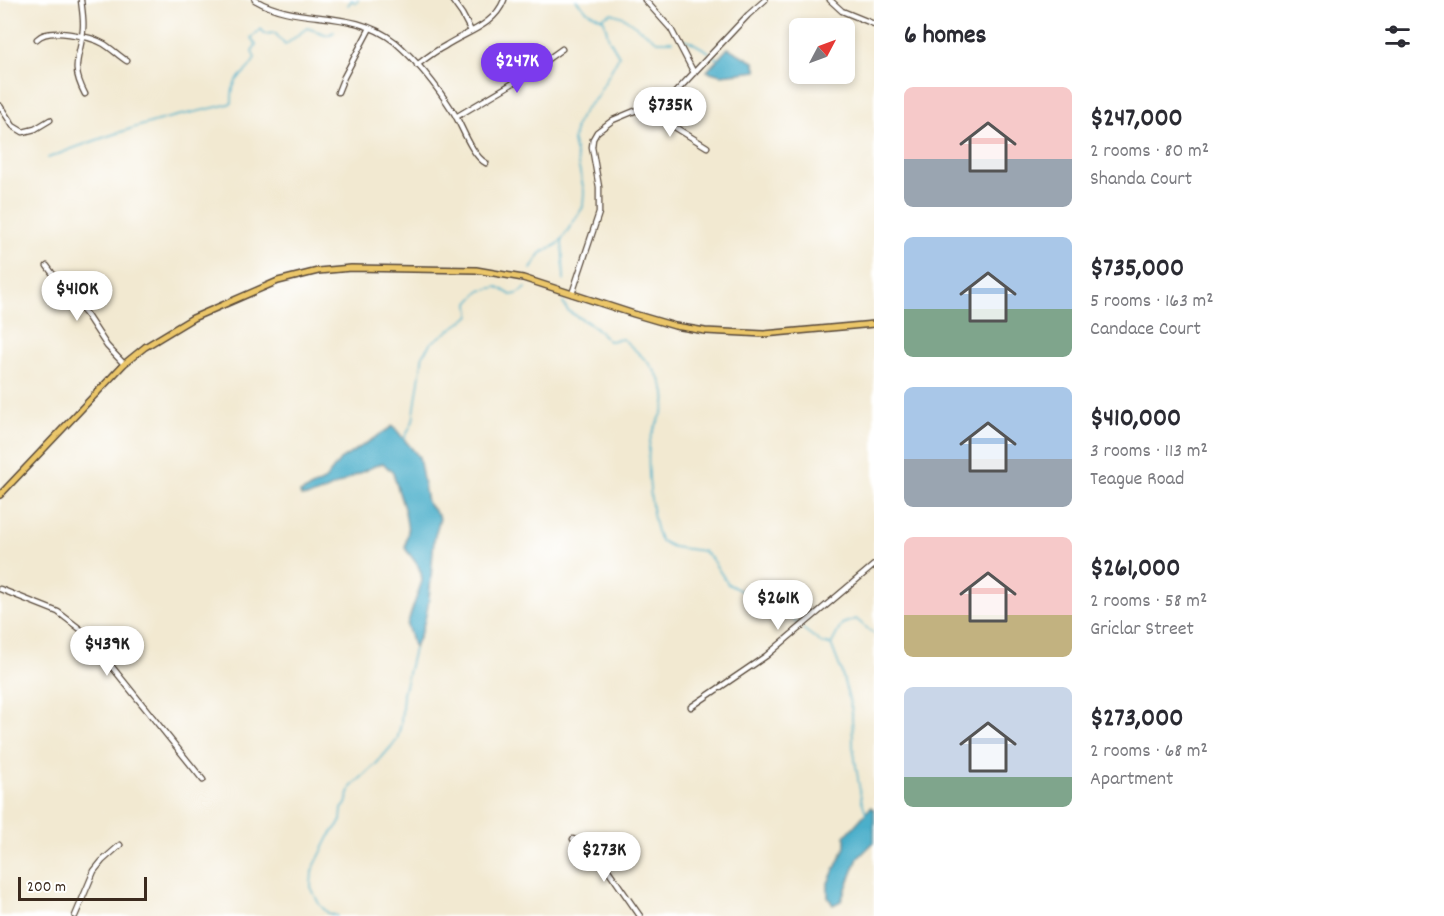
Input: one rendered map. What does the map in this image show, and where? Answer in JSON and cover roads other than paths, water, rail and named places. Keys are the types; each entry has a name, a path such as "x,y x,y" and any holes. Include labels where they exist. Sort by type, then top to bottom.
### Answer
{"main road":[{"path":"0,495 124,364 145,347 193,318 278,281 318,271 351,268 476,270 523,278 669,324 705,331 764,334 874,324"}],"street":[{"path":"81,0 84,26 75,71 84,94"},
{"path":"255,0 274,10 346,20 370,28 393,41 417,65 456,117 478,157 486,163"},
{"path":"452,0 471,31"},
{"path":"417,65 446,45 490,21 504,0"},
{"path":"645,0 671,29 694,73"},
{"path":"572,294 599,213 600,199 592,147 593,139 603,126 613,120 673,95 765,0"},
{"path":"830,0 842,11 874,24"},
{"path":"338,92 370,28"},
{"path":"37,39 41,34 54,33 82,37 103,43 127,61"},
{"path":"456,117 520,79 562,49"},
{"path":"655,104 673,126 707,147"},
{"path":"0,106 13,126 23,132 36,129 50,120"},
{"path":"47,266 86,314 107,346 124,364"},
{"path":"691,707 766,656 874,565"},
{"path":"0,589 58,612 84,632 202,780"},
{"path":"573,839 586,843 606,867 640,916"},
{"path":"75,916 94,870 120,845"}],"water":[{"path":"728,48 754,62 757,71 721,75 707,71"},
{"path":"393,426 419,457 427,502 440,518 434,541 427,610 414,648 407,625 422,576 405,548 408,531 405,512 393,473 383,463 317,494 301,496 300,493 324,481 340,460"},
{"path":"871,807 874,810 874,842 858,858 841,901 833,905 828,897 828,883 845,847 845,836"}],"waterway":[{"path":"348,5 352,0 356,3 358,0"},
{"path":"531,269 541,253 558,244 583,207 584,191 573,141 576,125 585,109 596,98 619,56 609,39 604,20 587,11 576,0"},
{"path":"601,18 612,13 623,17 657,41 672,41"},
{"path":"48,158 134,128 232,103 236,81 255,58 252,52 256,44 251,38 261,29 265,34 275,33 285,45 307,28 328,35 334,32"},
{"path":"679,39 688,40 709,52"},
{"path":"714,57 718,59"},
{"path":"562,240 564,280"},
{"path":"487,289 498,287 511,295 526,288"},
{"path":"404,439 413,421 423,354 431,343 470,315 469,303 480,291 484,290"},
{"path":"563,303 568,311 595,327 609,341 623,339 650,365 662,384 665,393 664,408 652,433 649,450 650,492 654,521 661,541 673,547 703,551 711,558 728,584 758,600 773,599 779,602 798,625"},
{"path":"832,643 842,624 856,619 874,634"},
{"path":"803,629 823,644 830,644"},
{"path":"831,644 852,711 853,746 861,798 866,813"},
{"path":"337,916 328,913 319,904 311,887 312,871 329,837 341,821 342,809 346,804 351,787 397,740 401,724 403,694 414,649"}]}
